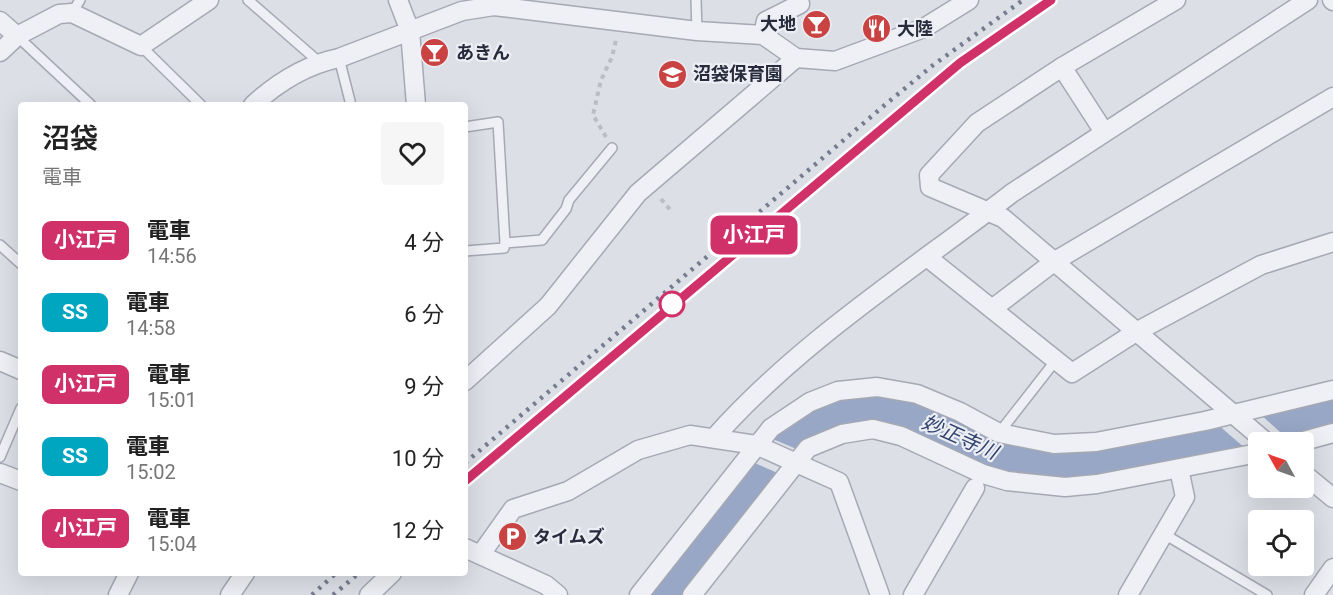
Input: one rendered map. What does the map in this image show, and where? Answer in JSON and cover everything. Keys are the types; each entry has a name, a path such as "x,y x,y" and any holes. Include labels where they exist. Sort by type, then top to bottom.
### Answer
{"street":[{"path":"0,52 17,36 66,7 141,45 209,0"},
{"path":"398,0 410,31 416,102"},
{"path":"257,102 291,75 319,62 339,58 410,31 465,6 494,6 697,31 763,35 796,58 835,61 924,28 969,0"},
{"path":"1176,0 1062,67 977,123 929,175 930,187 973,208 989,210 1003,218 1254,432"},
{"path":"714,438 747,401 798,356 989,210 1104,132 1308,0"},
{"path":"763,35 766,21 804,1"},
{"path":"0,21 17,36"},
{"path":"468,378 548,306 638,193 796,58"},
{"path":"1062,67 1104,132"},
{"path":"992,309 1055,261 1333,98"},
{"path":"927,257 1072,373 1136,332 1261,265 1333,242"},
{"path":"0,362 18,369"},
{"path":"639,595 771,428 810,402 838,391 877,387 917,393 999,433 1053,444 1096,442 1237,417 1333,390"},
{"path":"692,595 791,462 808,448 842,434 873,429 901,435 983,474 1035,485 1065,487 1097,484 1248,455"},
{"path":"1314,438 1333,433"},
{"path":"549,592 473,551 513,509 568,491 638,450 690,435 759,446 839,482 880,595"},
{"path":"1133,593 1185,497 1179,469"},
{"path":"0,472 18,480"},
{"path":"1314,482 1333,498"},
{"path":"913,595 975,488"},
{"path":"1314,595 1333,568"},
{"path":"118,595 128,576"},
{"path":"230,595 243,576"},
{"path":"369,595 389,576"}],"lane":[{"path":"248,0 319,62"},
{"path":"696,0 697,31"},
{"path":"17,36 88,102"},
{"path":"141,45 198,102"},
{"path":"339,58 350,102"},
{"path":"468,127 498,122 505,243 504,248 468,251"},
{"path":"505,243 542,240 566,209 569,200 612,148"},
{"path":"0,245 18,261"},
{"path":"999,433 1056,360"},
{"path":"0,457 18,415"},
{"path":"1164,534 1266,595"}],"path":[{"path":"612,148 593,115 601,80 612,57 621,21"}],"water":[{"name":"妙正寺川","path":"869,394 909,398 1023,446 1261,416 1333,400 1333,429 1314,433 1248,432 1248,446 1104,475 1055,478 1015,473 981,463 913,432 822,435 685,595 647,595 776,430 820,403"}],"pier":[{"path":"1259,413 1280,432 1248,432 1248,449 1246,449 1216,423"},
{"path":"768,437 799,450 780,474 750,461"}],"railway":[{"path":"468,460 886,104 932,66 1023,0"},
{"path":"468,478 960,63 1051,0"},
{"path":"312,595 333,576"},
{"path":"333,595 355,576"}],"train":[{"name":"小江戸","path":"468,478 789,204 960,63 1051,0"}],"place":[{"name":"大地","path":"817,24"},
{"name":"大陸","path":"876,29"},
{"name":"あきん","path":"435,53"},
{"name":"沼袋保育園","path":"672,74"},
{"name":"タイムズ","path":"512,537"}]}
